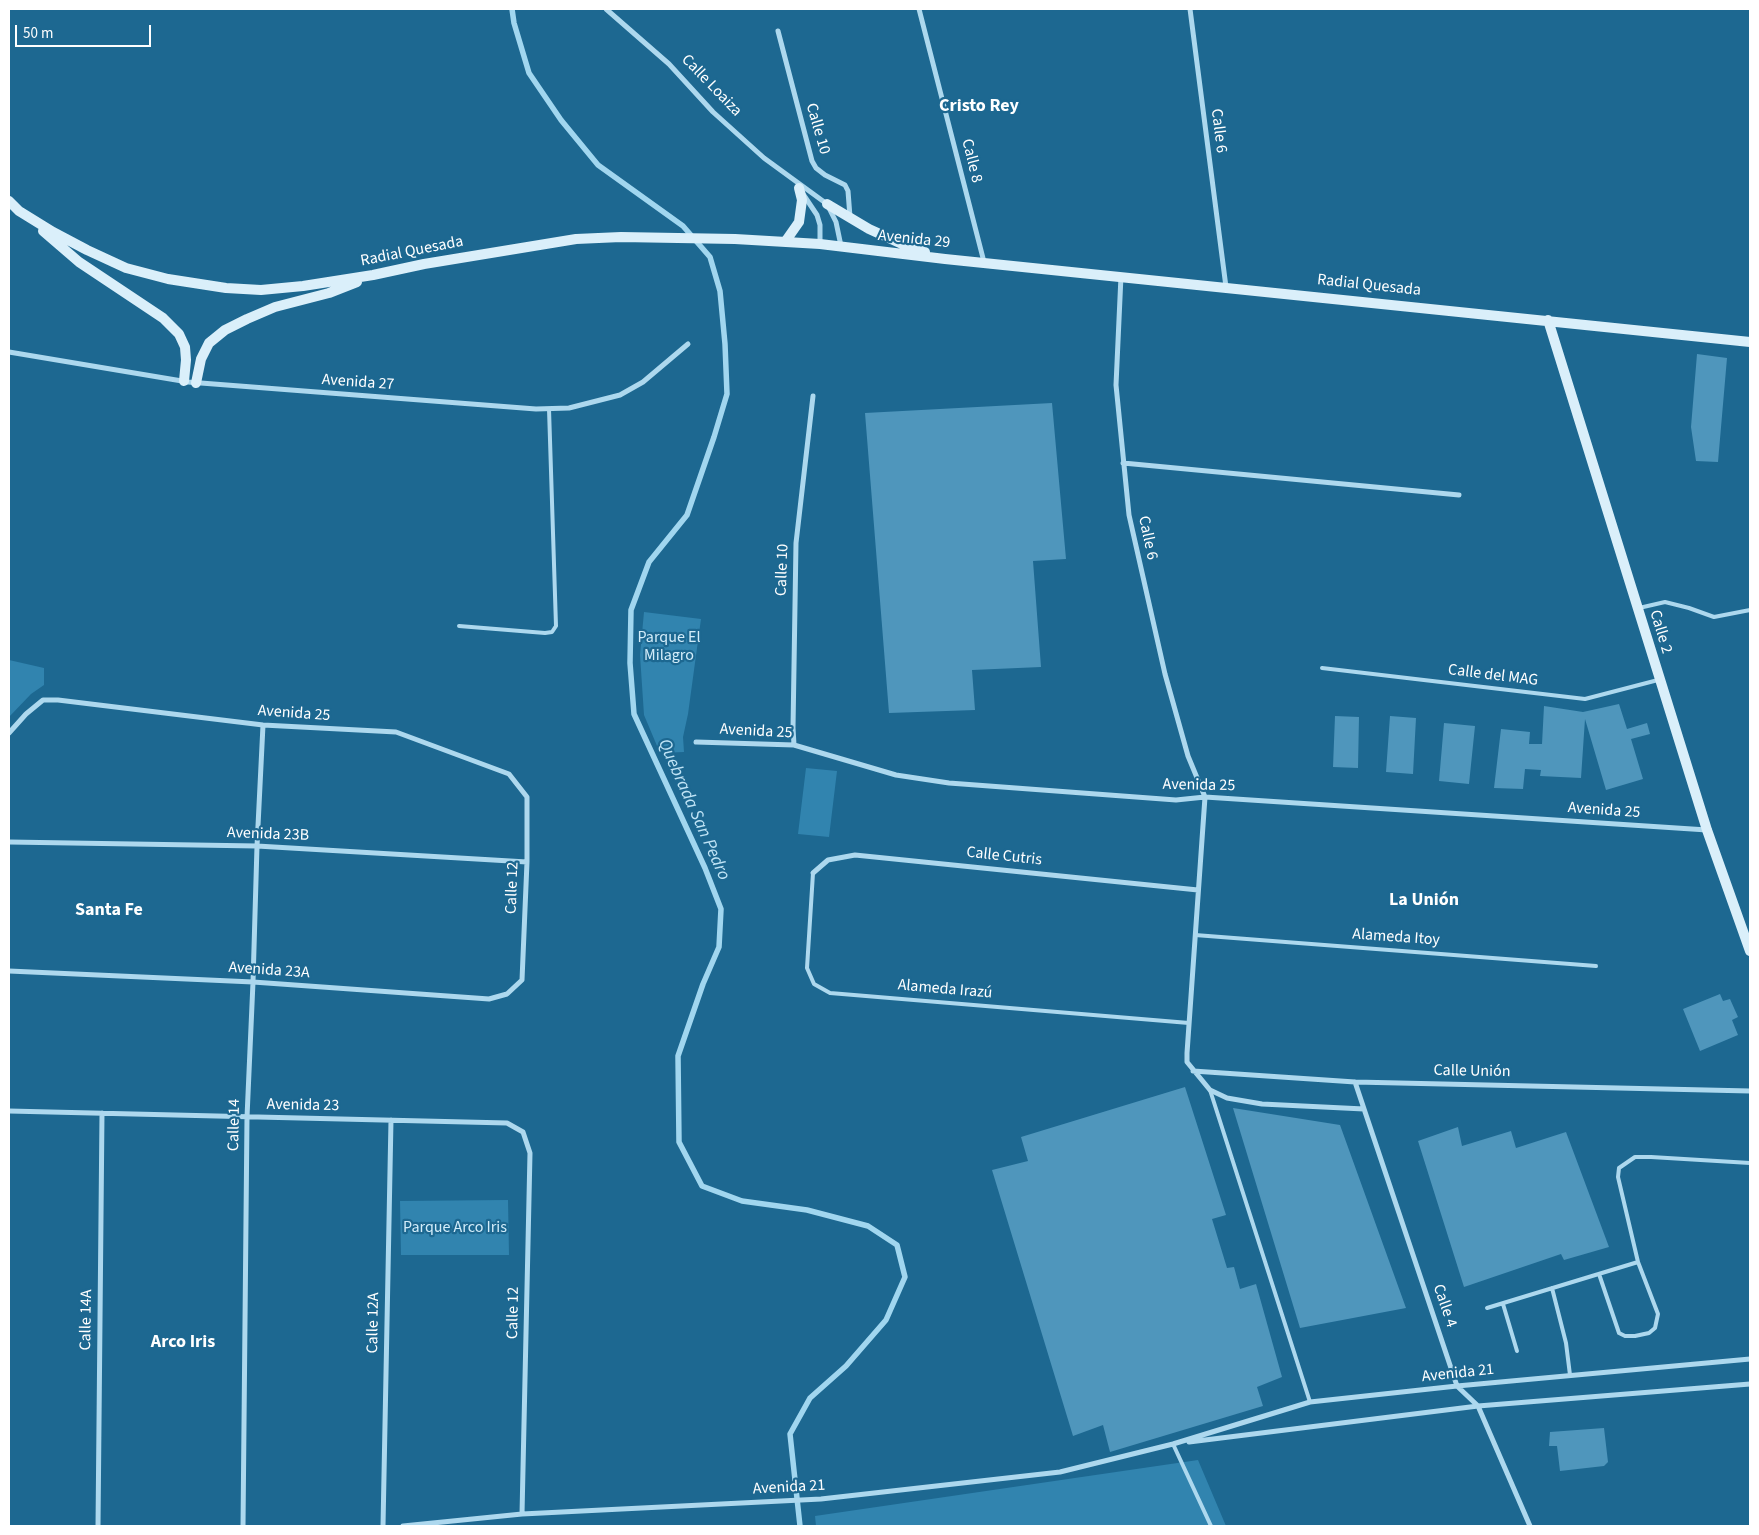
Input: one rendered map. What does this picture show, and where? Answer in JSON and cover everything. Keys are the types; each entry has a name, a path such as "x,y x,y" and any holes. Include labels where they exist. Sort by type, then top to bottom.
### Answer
{"main road":[{"path":"785,242 799,222 802,200 797,185"},
{"name":"Radial Quesada","path":"9,201 19,211 87,250 126,268 194,284 261,290 303,286 567,240 622,238 735,239 842,246"},
{"name":"Calle Loaiza","path":"826,204 869,229 902,244 945,258"},
{"path":"19,211 79,262 163,318 179,334 185,347 184,381"},
{"name":"Avenida 29","path":"842,246 984,262"},
{"name":"Radial Quesada","path":"984,262 1750,342"},
{"path":"196,383 202,359 209,343 225,330 246,318 275,307 329,293 376,274"},
{"name":"Calle 2","path":"1548,320 1707,830 1750,950"}],"street":[{"name":"Calle Loaiza","path":"606,9 669,64 712,112 797,185 826,204 836,222 842,246"},
{"name":"Calle 8","path":"919,9 984,262"},
{"name":"Calle 6","path":"1190,9 1226,287"},
{"name":"Calle 10","path":"778,31 812,161 816,168 825,175 845,185 848,191 850,218"},
{"name":"Calle Loaiza","path":"797,185 817,215 820,225 820,244"},
{"name":"Calle 6","path":"1121,276 1116,385 1129,515 1165,674 1188,756 1205,797"},
{"name":"Avenida 27","path":"9,352 196,383 549,409 569,408 620,395 643,382 688,344"},
{"name":"Calle 10","path":"794,745 792,728 796,542 812,396"},
{"path":"1123,463 1459,495"},
{"name":"Avenida 25","path":"9,733 26,714 43,700 58,700 263,725 396,732 509,774 527,797"},
{"name":"Calle 14","path":"243,1526 247,1117 263,725"},
{"name":"Avenida 25","path":"696,742 794,745 896,775 949,783 1176,800 1205,797 1707,830"},
{"name":"Calle 12","path":"522,980 527,797"},
{"path":"1205,797 1186,1054 1187,1062 1210,1090 1227,1098 1262,1104 1364,1109"},
{"name":"Avenida 23B","path":"9,842 257,846 526,862"},
{"name":"Calle Cutris","path":"813,873 828,860 855,855 1198,890"},
{"name":"Avenida 23A","path":"9,971 253,982 489,999 506,994 522,980"},
{"name":"Calle Unión","path":"1193,1071 1355,1082 1750,1091"},
{"name":"Calle 4","path":"1355,1082 1457,1386 1478,1406 1530,1526"},
{"name":"Avenida 23","path":"9,1111 507,1123"},
{"name":"Calle 14A","path":"98,1526 102,1114"},
{"name":"Calle 12A","path":"383,1526 391,1120"},
{"name":"Calle 12","path":"507,1123 523,1132 530,1153 522,1514"},
{"name":"Avenida 21","path":"402,1526 522,1514 821,1499 1060,1472 1173,1444 1310,1402 1457,1386 1750,1359"},
{"name":"Avenida 21","path":"1173,1444 1478,1406 1750,1384"}],"lane":[{"path":"459,626 545,633 552,632 556,626 549,409"},
{"path":"1637,608 1665,602 1714,617 1750,610"},
{"name":"Calle del MAG","path":"1322,668 1585,699 1659,680"},
{"name":"Alameda Irazú","path":"813,873 806,968 814,984 830,993 1189,1023"},
{"name":"Alameda Itoy","path":"1195,935 1596,966"},
{"path":"1210,1090 1310,1402"},
{"path":"1599,1274 1619,1333 1625,1336 1635,1336 1649,1333 1655,1328 1658,1314 1638,1262 1618,1177 1619,1168 1635,1158 1651,1157 1750,1163"},
{"path":"1487,1308 1638,1262"},
{"path":"1552,1288 1566,1343 1570,1376"},
{"path":"1503,1304 1517,1351"},
{"path":"1173,1444 1211,1526"}],"green space":[{"name":"Parque El Milagro","path":"644,612 701,619 683,737 684,752 660,753 644,715 640,655"},
{"path":"9,660 44,668 44,685 31,694 9,717"},
{"path":"806,768 837,771 829,837 798,834"},
{"name":"Parque Arco Iris","path":"508,1200 509,1255 401,1255 400,1201"},
{"path":"1198,1460 1226,1526 816,1526 815,1516"}],"building":[{"path":"1697,354 1727,358 1718,462 1696,461 1691,427"},
{"path":"1052,403 1066,559 1033,561 1041,667 972,670 975,710 889,713 865,413"},
{"path":"1619,704 1627,729 1647,723 1650,734 1631,739 1643,779 1606,790 1585,719 1581,778 1540,776 1541,770 1525,769 1523,789 1494,788 1501,729 1530,732 1529,744 1542,744 1544,706 1583,712"},
{"path":"1335,716 1359,717 1358,768 1333,767"},
{"path":"1390,716 1416,718 1413,774 1386,772"},
{"path":"1444,723 1475,726 1469,784 1439,781"},
{"path":"1720,994 1723,1001 1730,999 1738,1017 1732,1020 1738,1035 1700,1051 1683,1009"},
{"path":"1185,1087 1226,1215 1212,1219 1227,1268 1234,1267 1240,1289 1256,1284 1282,1377 1257,1387 1263,1406 1110,1452 1103,1425 1073,1436 992,1170 1028,1161 1021,1137"},
{"path":"1233,1108 1340,1125 1406,1308 1300,1328"},
{"path":"1458,1127 1462,1146 1511,1131 1516,1148 1566,1132 1609,1247 1564,1260 1561,1254 1464,1287 1418,1141"},
{"path":"1604,1428 1608,1462 1604,1466 1560,1471 1557,1446 1549,1446 1550,1432"}],"waterway":[{"name":"Quebrada San Pedro","path":"512,9 514,23 529,73 561,120 598,165 683,226 710,257 720,291 727,394 687,515 649,562 631,610 630,663 634,714 705,868 721,909 719,947 703,984 678,1056 679,1142 702,1186 742,1201 807,1210 868,1226 897,1245 905,1277 886,1320 846,1366 810,1398 790,1434 800,1526"}],"district":[{"name":"Cristo Rey","path":"979,107"},
{"name":"La Unión","path":"1424,901"},
{"name":"Santa Fe","path":"109,911"},
{"name":"Arco Iris","path":"183,1343"}]}
